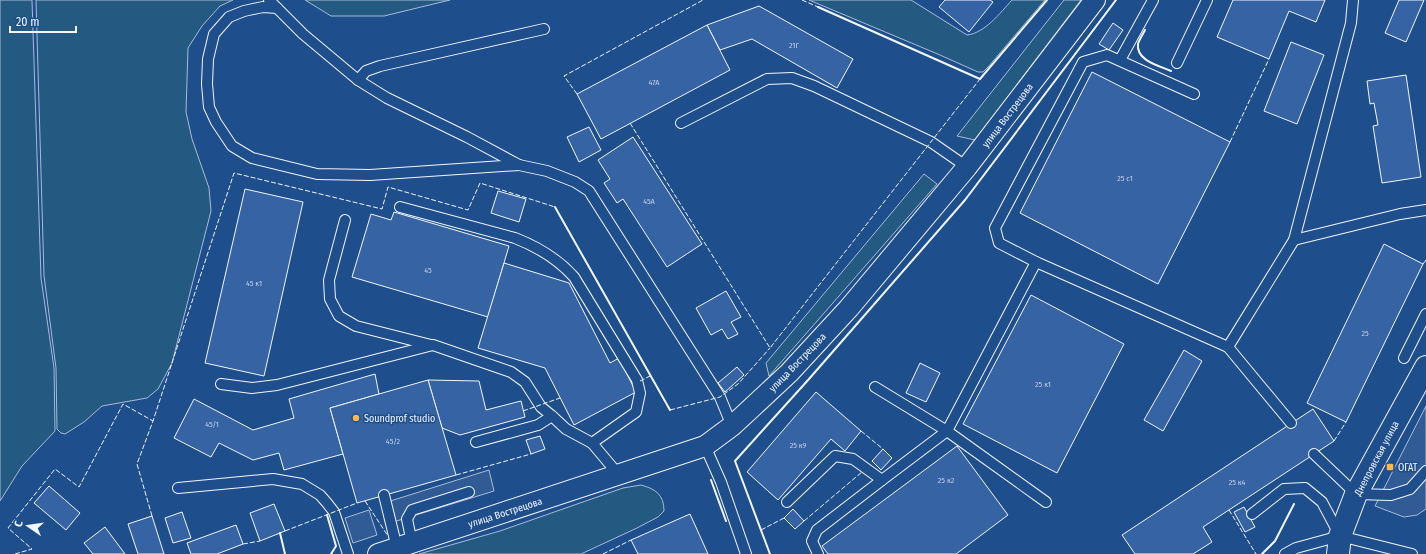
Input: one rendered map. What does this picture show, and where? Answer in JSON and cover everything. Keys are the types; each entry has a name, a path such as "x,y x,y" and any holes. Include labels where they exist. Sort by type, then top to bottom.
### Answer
{"main road":[{"name":"Днепровская улица","path":"1339,545 1356,494 1426,367"}],"street":[{"name":"улица Вострецова","path":"378,554 705,446 732,426 789,373 849,308 967,167 1095,0"}],"lane":[{"path":"269,0 303,34 358,80 387,98 467,137 519,165 546,171 575,182 589,191 720,397 732,426"},
{"path":"1120,60 1153,0"},
{"path":"1177,63 1207,0"},
{"path":"1228,347 1294,240 1351,23 1353,0"},
{"path":"277,8 263,7 244,11 229,17 214,34 208,59 207,84 209,106 216,122 232,146 252,158 318,174 370,175 519,165"},
{"path":"358,80 366,71 380,66 544,29"},
{"path":"1194,94 1107,54 1083,62 995,228 999,243 1036,262 1228,347 1291,423"},
{"path":"681,123 767,79 792,78 814,86 931,142 967,167"},
{"path":"400,206 532,244 563,265 574,278 637,380 640,393 636,412 592,443"},
{"path":"1294,240 1400,214 1426,210"},
{"path":"345,220 329,280 330,299 339,316 356,326 433,345 511,372 524,382 541,407 566,429 592,443 618,474"},
{"path":"818,554 812,540 817,530 947,431 1036,262"},
{"path":"1404,358 1426,314"},
{"path":"221,384 252,388 295,382 433,345"},
{"path":"875,387 947,431 1046,502"},
{"path":"476,442 538,424 552,416"},
{"path":"705,446 721,482 746,554"},
{"path":"1314,454 1356,494 1391,495 1410,489 1426,471"},
{"path":"787,502 835,456 852,459 882,480"},
{"path":"178,488 273,479 302,484 320,495 334,512 348,554"},
{"path":"1252,514 1284,489 1305,488 1322,502 1339,545"},
{"path":"404,545 407,519 412,510 469,492"},
{"path":"384,496 404,545"},
{"path":"1285,554 1294,551 1339,545 1412,554"}],"shaded area":[{"path":"0,0 32,0 41,278 54,368 55,431 22,466 0,501"},
{"path":"36,0 233,0 220,6 202,26 188,48 186,112 192,139 209,188 211,211 172,363 158,389 147,398 102,406 84,422 65,434 61,433 57,429 56,368 44,276"},
{"path":"305,0 450,0 384,16 331,16"},
{"path":"809,0 911,0 967,35 980,31 1012,0 1045,0 988,67 983,72 978,72"},
{"path":"1064,0 1081,0 975,140 957,136"},
{"path":"924,174 937,184 769,376 766,363"},
{"path":"1426,406 1426,509 1417,515 1404,517 1375,506"},
{"path":"489,470 494,491 390,523 384,503"},
{"path":"641,485 651,488 661,497 664,505 664,511 658,517 637,528 581,554 419,554 500,531 623,488"},
{"path":"369,510 377,535 353,543 345,518"}],"building":[{"path":"945,0 990,0 993,2 969,32 939,7"},
{"path":"1233,0 1325,0 1316,22 1289,11 1269,59 1217,37"},
{"path":"1399,0 1424,0 1406,42 1385,33"},
{"path":"759,6 853,59 837,88 752,39 720,50 707,25"},
{"path":"1113,23 1123,30 1109,50 1099,44"},
{"path":"707,25 730,70 601,139 577,94"},
{"path":"1291,42 1324,55 1297,124 1264,111"},
{"path":"1092,72 1230,142 1158,284 1020,213"},
{"path":"1406,75 1421,177 1382,183 1373,126 1378,125 1374,103 1370,104 1367,81"},
{"path":"589,127 601,150 579,162 567,137"},
{"path":"633,137 702,244 667,267 623,199 617,203 604,183 610,179 598,160"},
{"path":"245,189 303,202 264,376 205,363"},
{"path":"498,191 526,199 519,222 491,213"},
{"path":"394,212 509,246 488,317 352,277 371,214 391,220"},
{"path":"1384,244 1423,264 1346,422 1307,403"},
{"path":"504,263 569,283 610,363 619,358 636,392 574,425 545,368 478,348"},
{"path":"726,291 741,317 731,322 738,334 728,339 722,329 711,335 696,308"},
{"path":"1031,295 1124,344 1057,473 963,424"},
{"path":"1184,350 1202,361 1163,431 1144,420"},
{"path":"920,363 940,373 926,402 906,393"},
{"path":"737,367 744,375 725,392 718,383"},
{"path":"375,374 379,394 330,408 343,454 284,470 279,453 253,460 219,443 211,457 174,438 194,399 253,430 294,418 289,399"},
{"path":"428,380 479,381 486,410 521,401 525,417 460,435 442,428"},
{"path":"428,380 456,475 357,503 330,408"},
{"path":"816,392 861,431 845,451 831,439 778,500 747,472"},
{"path":"1313,409 1334,441 1203,527 1212,542 1193,554 1135,554 1122,535"},
{"path":"540,436 545,449 531,454 526,440"},
{"path":"957,446 1008,515 956,554 828,554 822,546"},
{"path":"883,449 892,458 881,470 872,461"},
{"path":"49,486 80,513 66,530 34,503"},
{"path":"274,504 285,531 260,541 250,513"},
{"path":"1244,507 1255,527 1245,532 1234,512"},
{"path":"793,509 804,521 795,529 784,518"},
{"path":"182,512 191,538 173,543 165,518"},
{"path":"690,514 708,554 638,554 631,540"},
{"path":"152,516 164,554 138,554 128,524"},
{"path":"236,525 243,544 217,554 191,554 187,543"},
{"path":"105,527 125,554 93,554 84,543"}],"fence":[{"path":"577,94 564,76 703,0"},
{"path":"802,0 818,7"},
{"path":"1230,142 1269,59"},
{"path":"630,123 770,348 980,79"},
{"path":"152,516 137,464 153,421 234,173 382,209 388,187 468,210 480,183 555,207"},
{"path":"1423,264 1426,260"},
{"path":"670,410 720,397 738,384 770,348"},
{"path":"640,381 650,376"},
{"path":"523,411 560,398"},
{"path":"15,554 32,549 8,528 55,469 79,487 123,404 153,421"},
{"path":"1334,441 1346,422"},
{"path":"861,431 883,449"},
{"path":"456,475 531,454"},
{"path":"804,521 862,472"},
{"path":"365,501 388,536"},
{"path":"285,531 357,503"},
{"path":"1229,510 1256,554"},
{"path":"761,530 784,518"},
{"path":"603,554 631,540"},
{"path":"243,544 260,541"}],"wall":[{"path":"818,7 980,79 1047,0"},
{"path":"770,554 735,461 809,379 965,200 1116,0"},
{"path":"1145,30 1138,44 1138,50 1141,55 1155,65 1171,71"},
{"path":"555,207 670,410"},
{"path":"711,480 726,521"},
{"path":"1262,554 1275,541 1294,504"},
{"path":"327,515 336,546 331,554"},
{"path":"280,533 285,554"}],"place":[{"name":"Soundprof studio","path":"356,418"},
{"name":"ОГАТ","path":"1390,467"}]}
